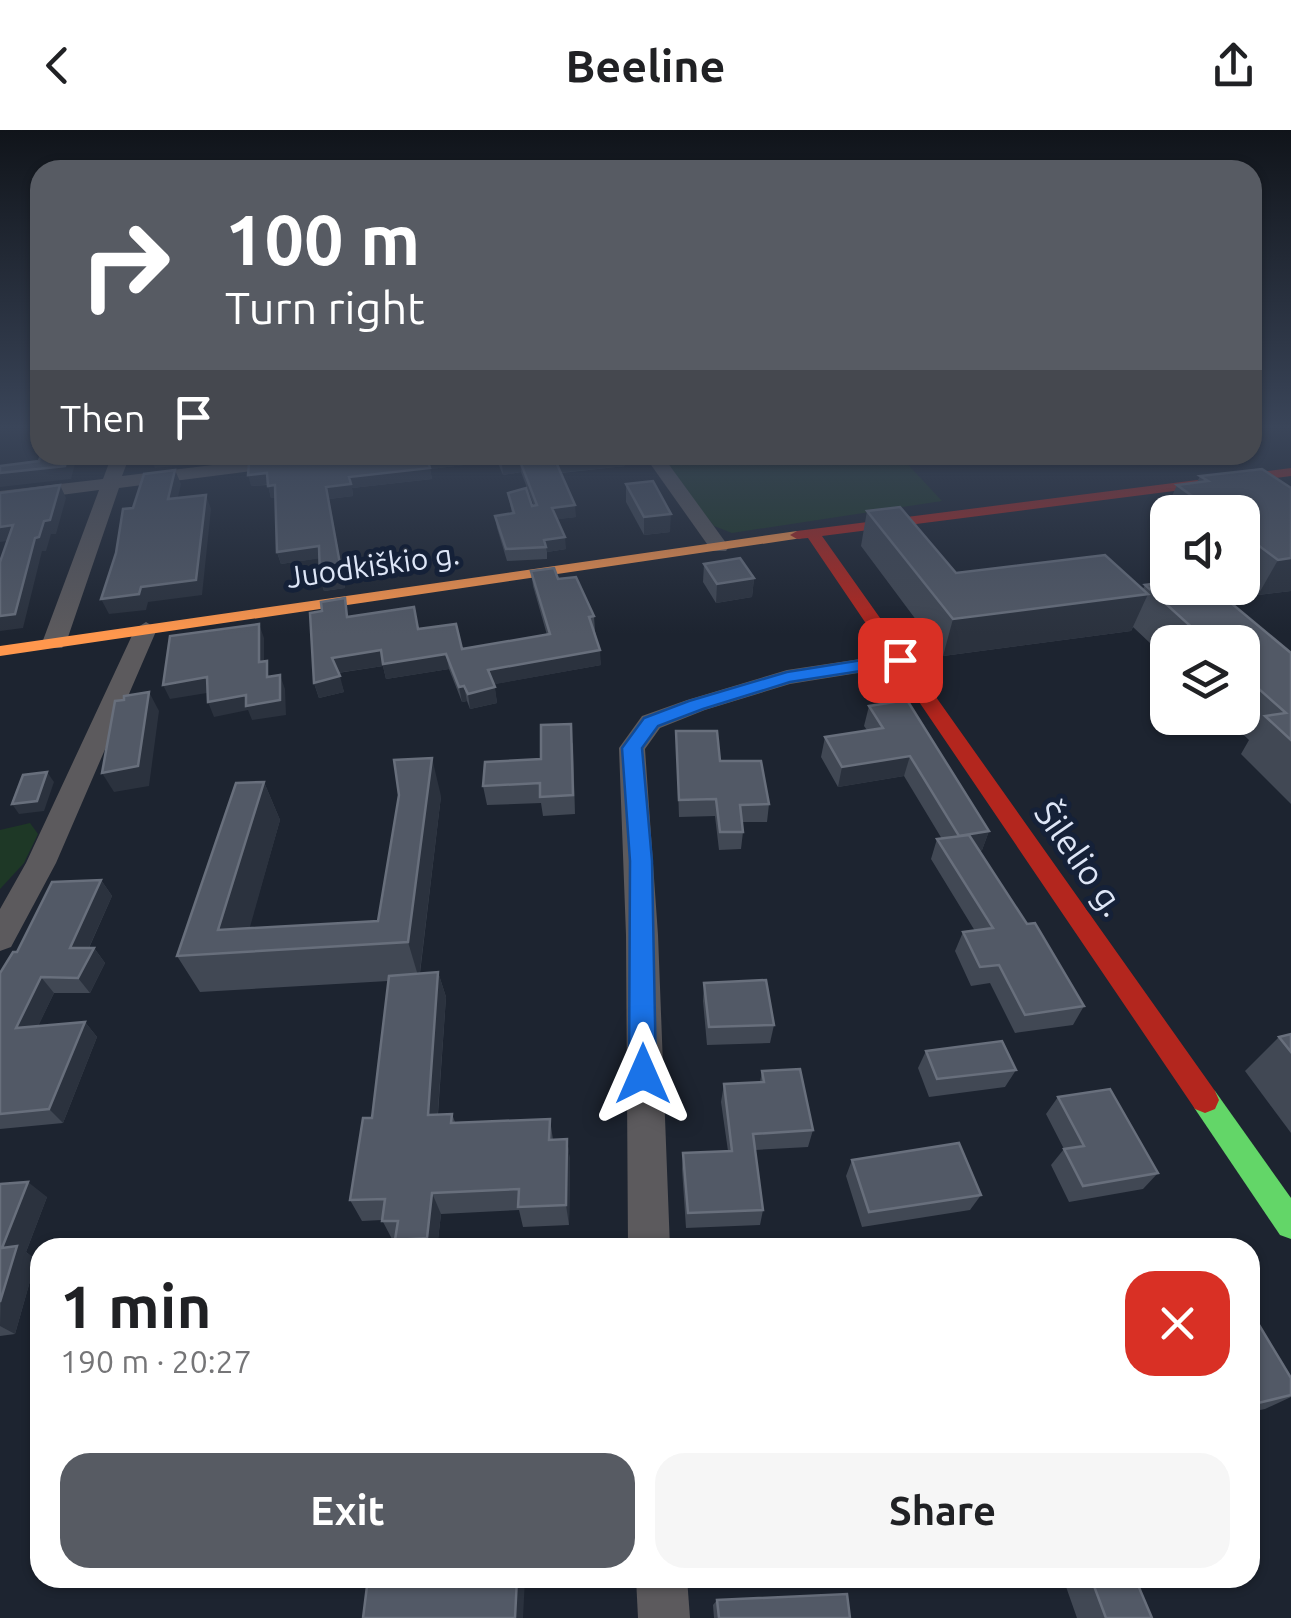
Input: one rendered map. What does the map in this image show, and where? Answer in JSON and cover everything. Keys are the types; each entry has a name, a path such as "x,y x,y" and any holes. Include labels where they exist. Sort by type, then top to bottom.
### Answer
{"street":[{"path":"54,643 107,495"},
{"path":"682,495 719,546"},
{"name":"Juodkiškio g.","path":"0,651 719,546 1107,495"},
{"name":"Šilelio g.","path":"812,533 1291,1224"},
{"path":"0,938 41,864 146,630"},
{"path":"649,1238 641,861 632,748 651,722 696,705 787,677 900,660"},
{"path":"662,1588 664,1618"}],"green space":[{"path":"689,495 937,495 942,501 732,533 714,526"},
{"path":"30,823 38,834 24,863 0,889 0,830"}],"building":[{"path":"0,495 57,495 50,520 44,521 39,537 35,538 15,614 0,616 0,562 13,525 0,527"},
{"path":"137,495 169,495 168,499 206,495 196,580 141,587 139,594 101,599 116,553 123,509 133,508"},
{"path":"275,495 328,495 342,575 320,578 319,546 277,552"},
{"path":"509,495 528,495 532,506 537,505 533,495 571,495 575,505 552,508 565,537 544,540 546,547 506,549 495,516 514,513"},
{"path":"632,495 661,495 671,514 644,517"},
{"path":"1260,495 1291,495 1291,558 1278,560 1260,546"},
{"path":"900,507 956,573 1105,555 1148,594 953,619 867,511"},
{"path":"740,558 754,578 717,584 704,564"},
{"path":"554,568 558,579 576,577 594,616 589,617 600,650 488,670 495,687 468,694 464,686 459,687 446,654 383,664 381,650 332,658 340,676 314,683 310,613 322,611 321,602 345,598 347,617 414,607 418,629 456,624 462,649 550,634 531,571"},
{"path":"1167,605 1233,605 1257,625 1189,625"},
{"path":"259,624 259,662 267,661 267,677 280,675 280,700 246,706 246,695 208,702 207,677 163,685 170,636"},
{"path":"1260,627 1291,653 1291,740 1265,716 1286,713 1260,690"},
{"path":"149,692 138,766 102,773 115,701"},
{"path":"907,700 989,831 959,836 910,756 842,767 825,737 883,728 869,706"},
{"path":"571,724 573,795 540,797 540,783 483,786 485,762 541,759 541,725"},
{"path":"676,731 717,731 720,761 761,761 769,804 740,805 743,832 720,832 716,799 679,800"},
{"path":"432,758 408,942 177,956 236,783 264,782 218,930 378,921 399,795 394,760"},
{"path":"47,772 37,801 12,804 23,775"},
{"path":"969,835 1027,924 1035,923 1084,1006 1025,1015 999,965 980,967 963,932 993,928 937,839"},
{"path":"101,880 70,948 94,948 78,978 41,977 16,1028 85,1022 49,1109 0,1114 0,973 13,952 17,952 52,882"},
{"path":"438,972 428,1115 452,1114 451,1123 550,1119 549,1140 567,1139 566,1205 518,1207 519,1189 432,1193 427,1238 395,1238 398,1221 382,1221 385,1199 350,1200 363,1118 372,1118 389,976"},
{"path":"766,980 774,1025 709,1027 704,983"},
{"path":"1291,1034 1291,1052 1279,1037"},
{"path":"1002,1041 1016,1070 937,1079 926,1051"},
{"path":"800,1069 813,1130 753,1134 763,1210 688,1213 683,1153 732,1151 724,1084 764,1082 762,1071"},
{"path":"1110,1089 1158,1173 1083,1186 1064,1149 1084,1146 1058,1097"},
{"path":"959,1143 981,1195 869,1212 852,1160"},
{"path":"28,1182 2,1248 17,1246 0,1302 0,1184"},
{"path":"1260,1327 1291,1378 1291,1395 1260,1403"},
{"path":"367,1588 516,1588 515,1618 363,1618"},
{"path":"1095,1588 1139,1588 1152,1618 1106,1618"},
{"path":"847,1594 850,1618 719,1618 717,1600"}],"traffic: fast":[{"path":"1205,1100 1291,1224"}],"traffic: slow":[{"path":"0,651 797,535"}],"traffic: jam":[{"path":"797,535 1107,495"},
{"path":"812,533 1205,1100"}],"route":[{"path":"643,1074 641,861 632,748 651,722 696,705 787,677 900,660"}]}
